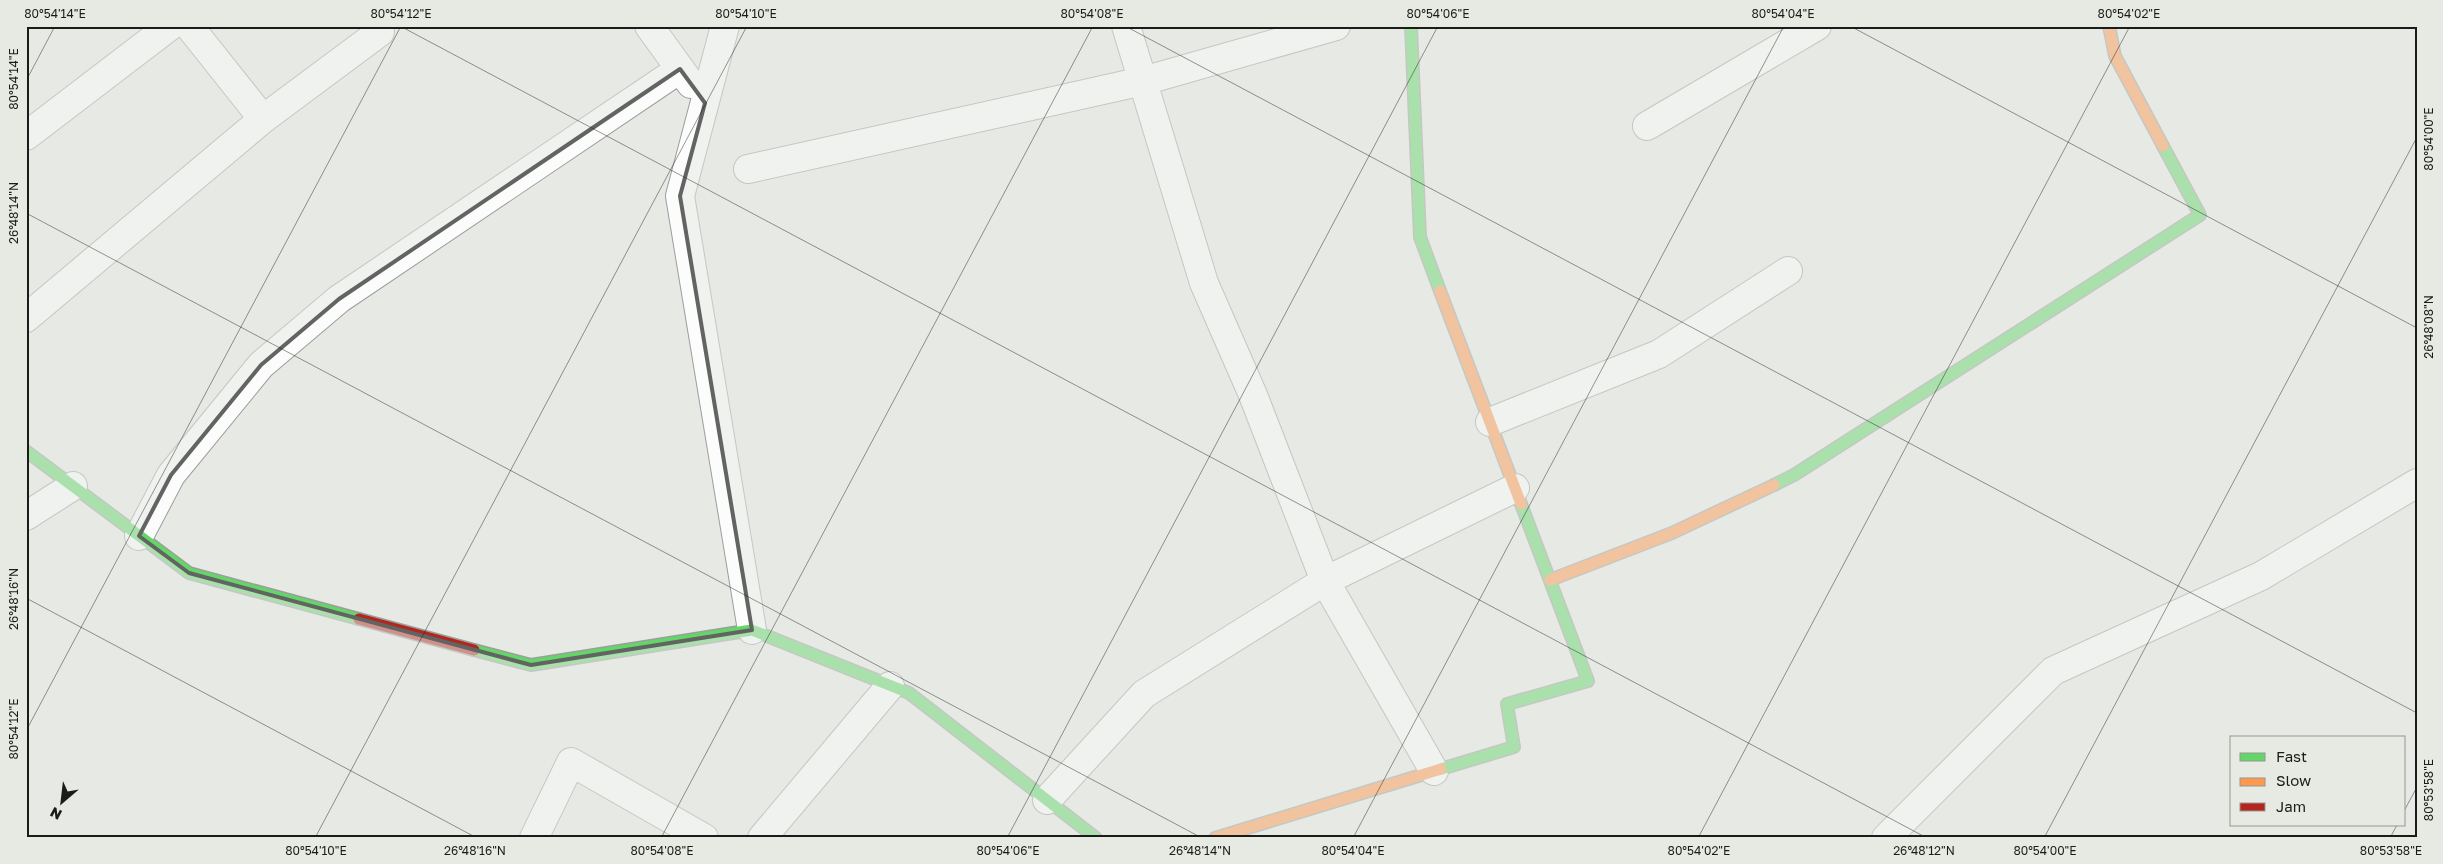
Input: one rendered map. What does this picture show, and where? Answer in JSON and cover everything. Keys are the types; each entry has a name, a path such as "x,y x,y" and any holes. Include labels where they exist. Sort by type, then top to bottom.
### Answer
{"street":[{"path":"26,136 170,26"},
{"path":"189,26 263,119"},
{"path":"649,26 705,103"},
{"path":"725,26 680,196 752,630"},
{"path":"1126,26 1204,283 1253,395 1324,581 1434,771"},
{"path":"748,169 1143,81 1336,26"},
{"path":"1215,838 1514,747 1507,704 1588,680 1420,237 1411,26"},
{"path":"1647,126 1816,26"},
{"path":"1550,580 1672,532 1794,475 2200,215 2115,56 2109,26"},
{"path":"26,318 263,119 380,32"},
{"path":"139,536 171,475 261,365 339,299 680,70"},
{"path":"1490,422 1659,354 1788,271"},
{"path":"26,451 188,573 531,665 752,630 909,693 1096,838"},
{"path":"1888,837 2053,671 2261,576 2417,483"},
{"path":"26,516 73,486"},
{"path":"1047,800 1144,694 1324,581 1515,488"},
{"path":"762,838 890,686"},
{"path":"534,838 570,762 704,838"}],"highlighted area":[{"path":"680,69 705,103 680,196 752,630 531,665 189,573 139,536 171,475 261,365 339,299"}],"traffic: fast":[{"path":"1411,26 1420,237 1440,291"},
{"path":"1774,485 1794,475 2200,215 2163,146"},
{"path":"26,451 189,573 359,619"},
{"path":"1441,769 1514,747 1507,704 1588,681 1521,504"},
{"path":"474,650 531,665 752,630 909,693 1096,838"}],"traffic: slow":[{"path":"2109,26 2115,56 2163,146"},
{"path":"1440,291 1521,504"},
{"path":"1550,580 1672,533 1774,485"},
{"path":"1215,838 1441,769"}],"traffic: jam":[{"path":"359,619 474,650"}]}
